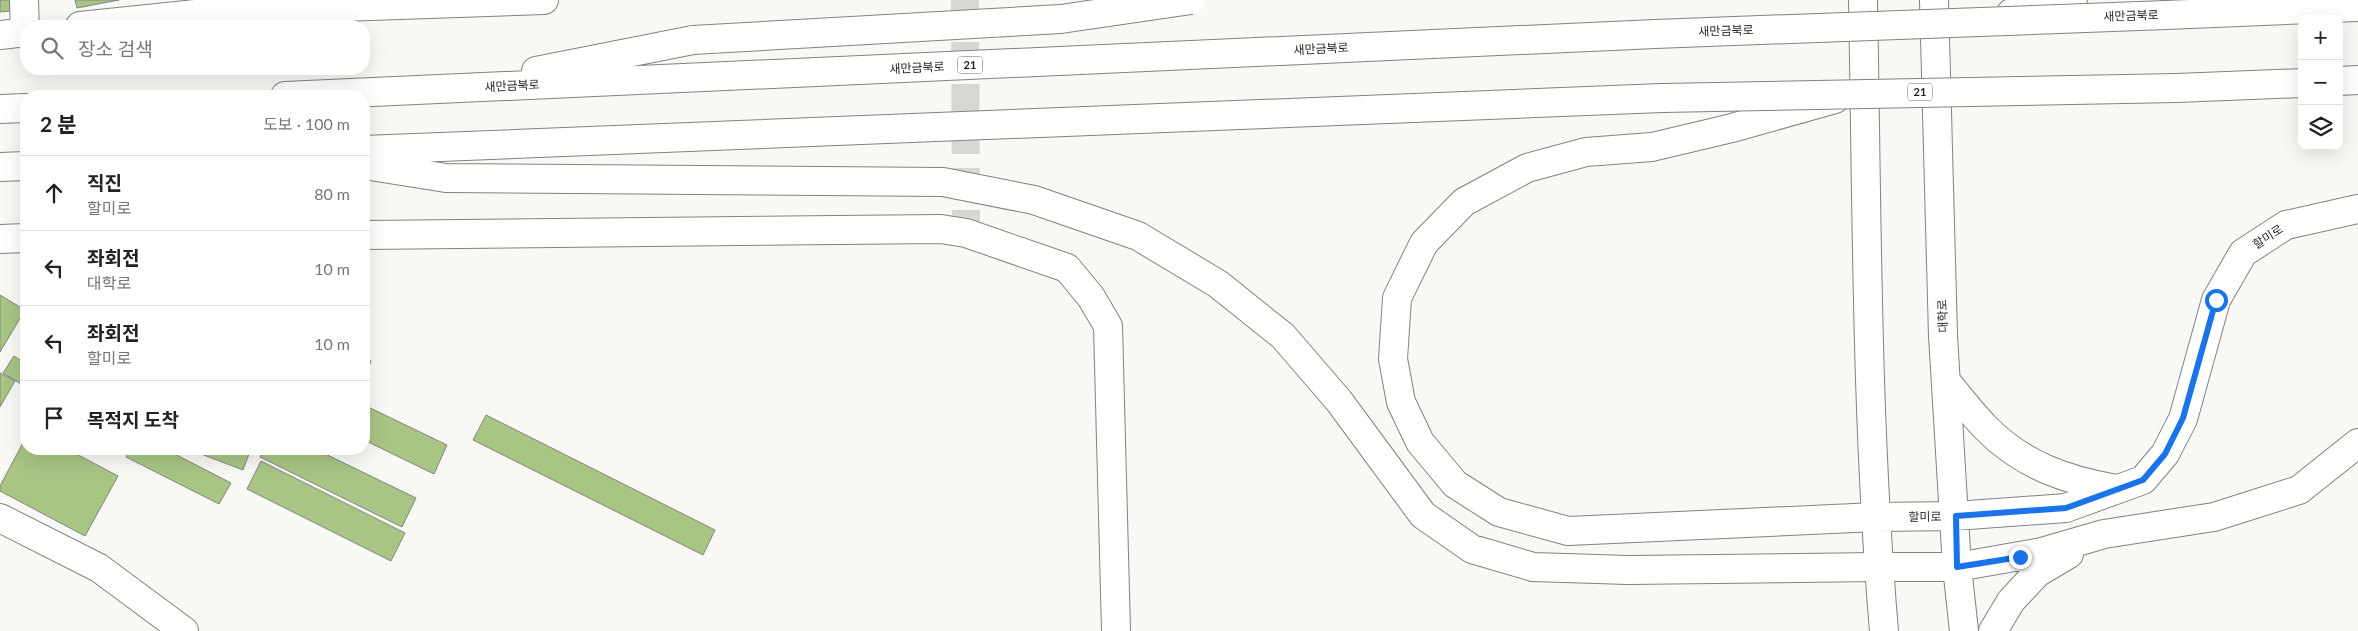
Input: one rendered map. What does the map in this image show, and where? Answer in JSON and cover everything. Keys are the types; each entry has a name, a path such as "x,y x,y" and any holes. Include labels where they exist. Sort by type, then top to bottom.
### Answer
{"main road":[{"path":"17,33 24,0"},
{"path":"110,20 171,8 224,11 544,0"},
{"path":"446,89 693,40 1060,19 1191,0"},
{"path":"1863,0 1869,317 1876,517 1884,631"},
{"name":"대학로","path":"1934,0 1943,336 1956,516 1957,567 1964,631"},
{"path":"1976,21 2073,0"},
{"name":"새만금북로","path":"370,92 1654,34 2358,7"},
{"path":"2343,81 2358,80"},
{"name":"21","path":"370,150 1662,98 2177,88 2298,83"},
{"name":"할미로","path":"1857,93 1732,128 1652,147 1586,152 1527,168 1464,202 1424,243 1397,298 1393,359 1401,402 1420,442 1455,484 1499,512 1568,531 1876,517 1956,516 2066,508 2143,480 2165,454 2183,418 2216,300 2243,254 2286,225 2358,209"},
{"path":"0,109 20,108"},
{"path":"0,167 20,166"},
{"path":"370,166 446,178 943,182 1034,200 1138,236 1218,284 1283,336 1339,401 1423,515 1472,549 1533,567 1628,570 1957,567 2042,552 2104,534 2214,517 2299,490 2358,443"},
{"path":"370,235 941,229 966,233 1067,268 1091,297 1108,326 1116,631"},
{"path":"0,239 20,238"},
{"path":"1946,381 1986,429 2020,457 2049,472 2080,482 2120,489"},
{"path":"0,518 99,568 184,631"},
{"path":"1992,631 2011,601 2037,573 2104,534"}],"building":[{"path":"0,0 10,0 11,11 0,12"},
{"path":"75,0 119,0 77,8"},
{"path":"0,295 20,307 20,318 0,352"},
{"path":"14,356 20,360 20,383 3,373"},
{"path":"0,373 15,381 0,407"},
{"path":"370,408 447,445 434,474 370,443"},
{"path":"486,415 715,530 703,555 473,440"},
{"path":"20,448 20,455 78,455 118,476 85,536 0,491 0,486"},
{"path":"127,455 177,455 231,483 219,504 126,457"},
{"path":"204,455 249,455 243,470"},
{"path":"261,455 327,455 416,498 402,527 260,457"},
{"path":"261,461 405,533 391,561 247,489"}],"tunnel":[{"path":"965,0 966,233"}],"route":[{"path":"2020,557 1957,567 1956,516 2066,508 2143,480 2165,454 2183,418 2198,372 2216,300"}]}
